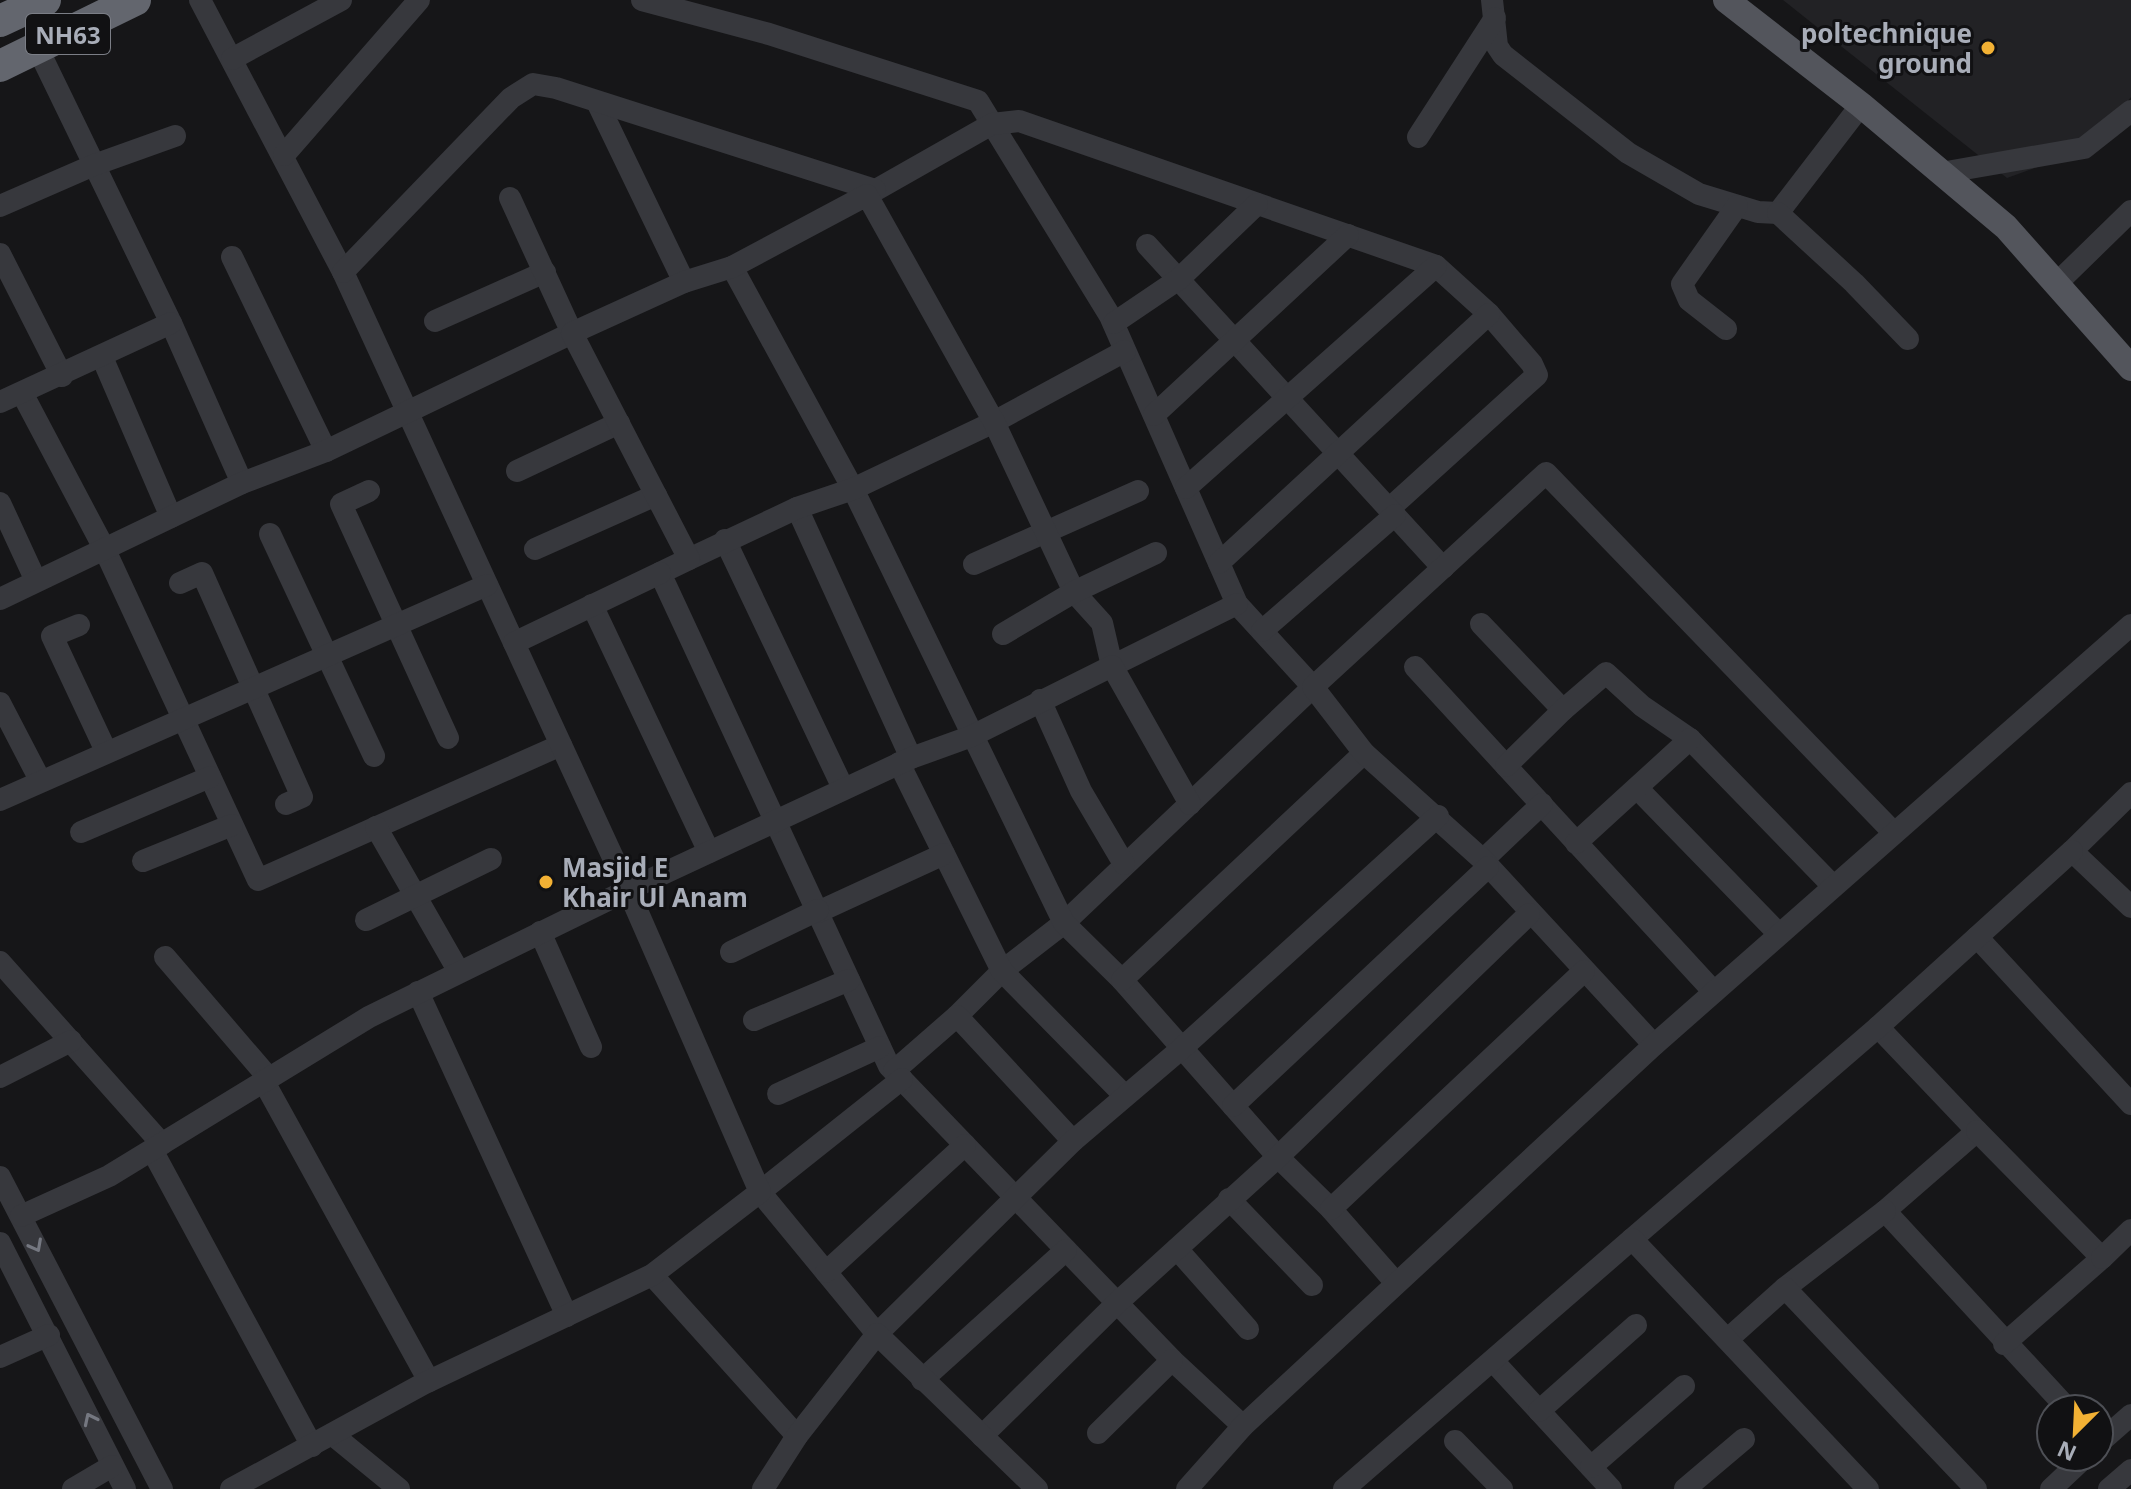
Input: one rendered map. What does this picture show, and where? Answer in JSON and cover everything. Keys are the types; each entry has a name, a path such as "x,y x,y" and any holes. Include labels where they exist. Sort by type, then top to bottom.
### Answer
{"highway":[{"name":"NH63","path":"0,21 45,0"},
{"name":"NH63","path":"0,66 135,0"}],"main road":[{"path":"1726,0 1861,105 2006,227 2131,368"}],"street":[{"path":"200,0 343,272 628,890 760,1192 877,1334 1037,1489"},
{"path":"232,59 341,0"},
{"path":"284,155 419,0"},
{"path":"642,0 769,34 978,101 1114,323 1237,604 1313,687 1364,753 1438,816 1486,864 1529,914 1654,1045"},
{"path":"1418,137 1493,9"},
{"path":"1493,9 1497,46 1512,66 1628,153 1699,194 1737,206 1778,213 1854,283 1908,339"},
{"path":"38,49 171,323 242,483"},
{"path":"343,272 511,98 533,84 871,192 994,422 1074,592 1102,623 1112,666 1190,804"},
{"path":"597,102 684,282"},
{"path":"1778,213 1861,105"},
{"path":"1941,173 2084,148 2131,111"},
{"path":"0,599 242,483 326,451 684,282 732,267 992,124 1019,121 1436,266 1489,314 1532,364 1537,375 1262,631"},
{"path":"0,206 94,165 175,136"},
{"path":"510,198 572,333 689,559"},
{"path":"1114,323 1179,279 1257,204"},
{"path":"1726,329 1689,300 1682,284 1737,206"},
{"path":"2056,284 2131,211"},
{"path":"1154,415 1348,235"},
{"path":"1147,245 1443,568"},
{"path":"0,254 62,376"},
{"path":"232,257 326,451"},
{"path":"1186,488 1436,266"},
{"path":"732,267 853,489 1064,923 1122,980 1278,1157 1331,1209 1396,1283"},
{"path":"435,321 545,272"},
{"path":"1219,563 1489,314"},
{"path":"0,402 171,323"},
{"path":"514,643 725,540 797,508 853,489 994,422 1125,351"},
{"path":"102,357 171,517"},
{"path":"22,393 104,548 258,880 561,745"},
{"path":"517,471 619,423"},
{"path":"231,1489 429,1381 652,1275 760,1192 898,1075 1002,971 1064,923 1313,687 1546,473 1894,833"},
{"path":"369,491 341,504 448,738"},
{"path":"974,564 1048,534 1138,491"},
{"path":"535,549 656,495"},
{"path":"0,503 36,581"},
{"path":"797,508 944,854 1002,971 1124,1095"},
{"path":"270,534 374,756"},
{"path":"725,540 843,788"},
{"path":"1003,634 1074,592 1156,553"},
{"path":"180,583 202,573 302,797 286,804"},
{"path":"660,573 880,1047 898,1075 1172,1360 1243,1426"},
{"path":"0,800 182,717 487,585"},
{"path":"21,1216 109,1176 265,1078 418,992 843,788 905,760 972,736 1237,604"},
{"path":"592,605 709,852"},
{"path":"1481,624 1563,710"},
{"path":"79,625 52,636 106,751"},
{"path":"1187,1489 1243,1426 1654,1045 2131,625"},
{"path":"1415,667 1714,992"},
{"path":"1506,766 1606,673 1642,706 1690,739 1833,886"},
{"path":"1040,700 1081,791 1124,864"},
{"path":"0,703 40,780"},
{"path":"1576,843 1690,739"},
{"path":"1122,980 1364,753"},
{"path":"81,832 210,777"},
{"path":"1637,788 1779,934"},
{"path":"1344,1489 1878,1027 2072,851 2131,793"},
{"path":"1233,1106 1486,864 1542,804"},
{"path":"763,1489 797,1436 877,1334 1015,1196 1438,816"},
{"path":"143,861 232,825"},
{"path":"376,827 459,972"},
{"path":"2072,851 2131,907"},
{"path":"731,952 944,854"},
{"path":"366,920 491,859"},
{"path":"982,1436 1117,1303 1278,1157 1529,914"},
{"path":"540,932 591,1047"},
{"path":"1977,937 2131,1104"},
{"path":"165,957 265,1078 429,1381"},
{"path":"0,962 71,1041 157,1147 312,1446"},
{"path":"1331,1209 1584,971"},
{"path":"754,1020 849,980"},
{"path":"418,992 567,1316"},
{"path":"957,1016 1073,1141"},
{"path":"1878,1027 2102,1258"},
{"path":"0,1077 71,1041"},
{"path":"778,1094 880,1047"},
{"path":"1728,1339 1785,1288 1885,1211 1977,1131"},
{"path":"826,1272 965,1145"},
{"path":"0,1177 162,1489"},
{"path":"1229,1199 1312,1285"},
{"path":"1885,1211 2052,1393"},
{"path":"2004,1344 2131,1230"},
{"path":"1632,1239 1868,1489"},
{"path":"0,1243 125,1489"},
{"path":"1177,1249 1248,1329"},
{"path":"922,1380 1066,1250"},
{"path":"652,1275 797,1436"},
{"path":"1785,1288 1976,1489"},
{"path":"1539,1411 1636,1325"},
{"path":"0,1357 49,1335"},
{"path":"1098,1433 1172,1360"},
{"path":"1494,1362 1611,1489"},
{"path":"1591,1467 1684,1386"},
{"path":"2115,1428 2131,1415"},
{"path":"333,1435 399,1489"},
{"path":"1685,1489 1744,1439"},
{"path":"1455,1441 1502,1489"},
{"path":"73,1489 112,1466"},
{"path":"2109,1489 2131,1470"},
{"path":"2051,1489 2068,1473"}],"shaded area":[{"name":"poltechnique ground","path":"1783,0 2131,0 2131,97 2092,147 2007,178"}],"place":[{"name":"poltechnique ground","path":"1988,48"},
{"name":"Masjid E Khair Ul Anam","path":"546,882"}]}
